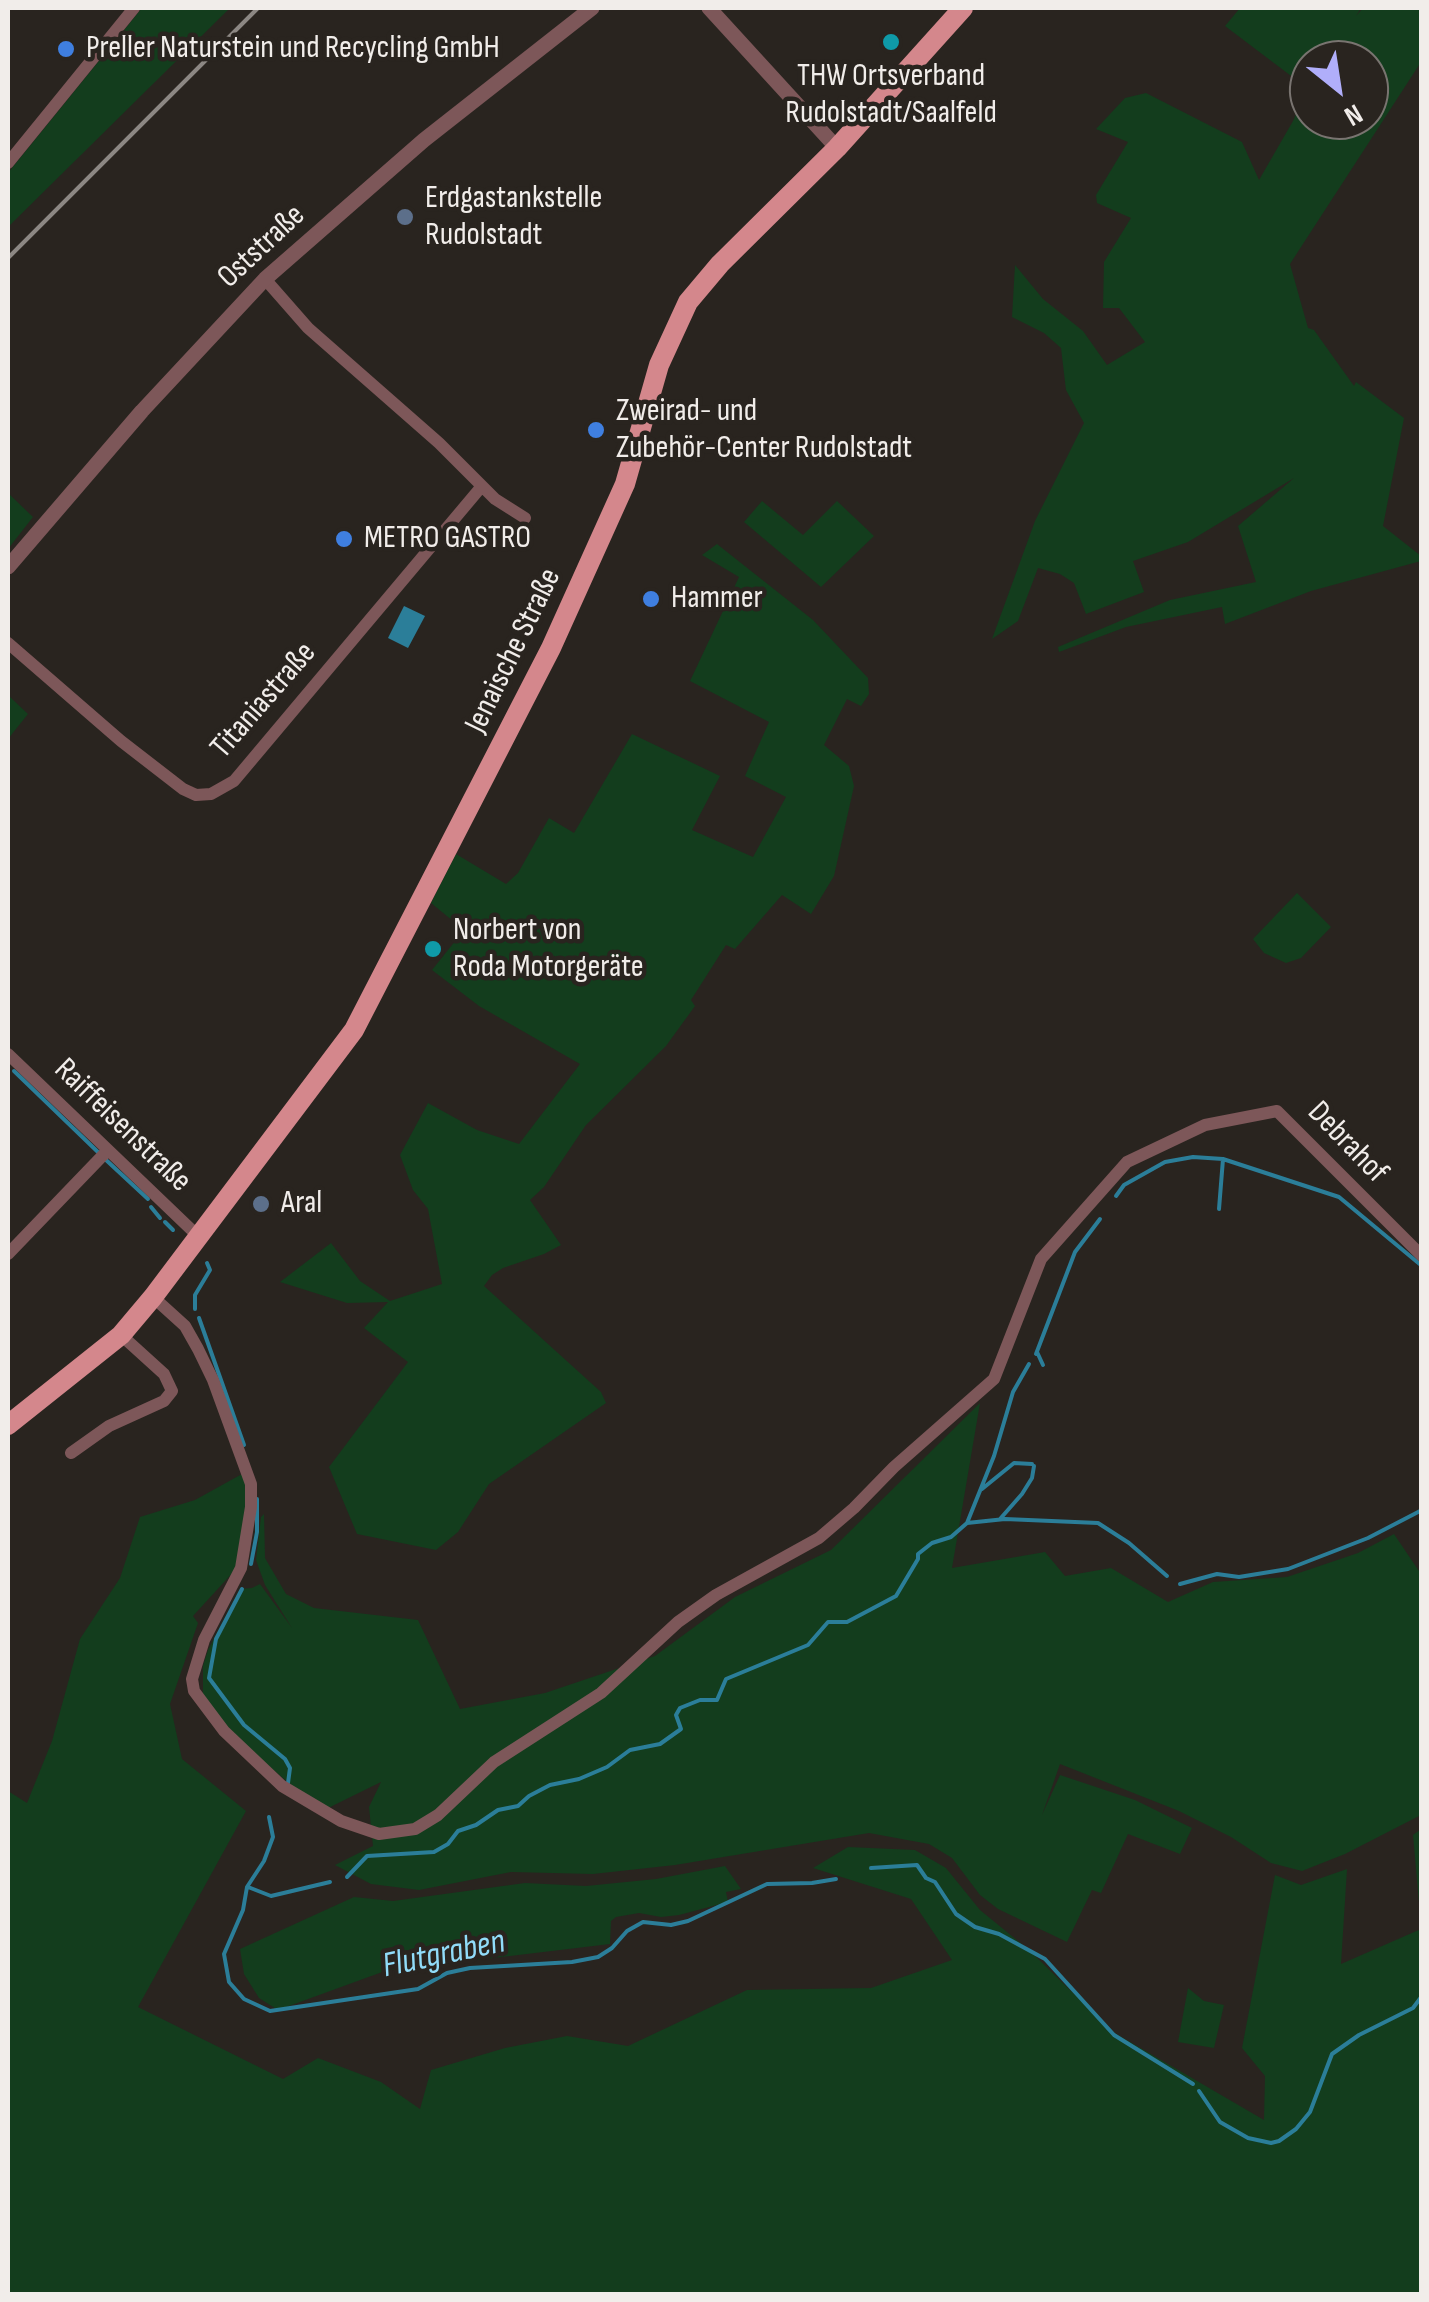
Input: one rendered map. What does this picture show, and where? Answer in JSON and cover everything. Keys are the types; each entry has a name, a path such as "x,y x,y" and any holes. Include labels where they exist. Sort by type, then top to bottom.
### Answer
{"main road":[{"name":"Jenaische Straße","path":"8,1425 121,1335 318,1080 372,999 552,648 625,484 664,351 688,302 720,264 837,148 963,8"}],"street":[{"path":"8,163 134,8"},
{"name":"Oststraße","path":"8,567 142,411 265,279 437,130 592,8"},
{"path":"709,8 837,148"},
{"path":"265,279 308,328 439,443 495,500 525,518"},
{"name":"Titaniastraße","path":"8,642 120,741 182,789 196,795 211,794 234,781 482,486"},
{"name":"Raiffeisenstraße","path":"10,1062 199,1237"},
{"name":"Debrahof","path":"153,1298 185,1326 198,1348 251,1484 241,1568 195,1663 194,1691 224,1731 282,1786 341,1820 380,1834 416,1829 438,1816 494,1762 601,1693 678,1622 716,1595 818,1538 994,1379 1041,1259 1127,1162 1205,1125 1277,1111 1422,1256"},
{"path":"8,1254 108,1150"},
{"path":"71,1453 109,1426 164,1401 172,1391 170,1379 121,1335"}],"green space":[{"path":"142,8 230,8 8,227 8,173"},
{"path":"1240,8 1361,8 1356,16 1363,8 1421,8 1421,62 1389,111 1389,40 1289,40 1289,74 1225,26"},
{"path":"1146,93 1242,142 1259,180 1289,128 1289,140 1370,140 1290,264 1308,328 1314,330 1354,386 1356,382 1404,418 1383,526 1421,556 1421,561 1311,591 1225,624 1222,607 1126,627 1059,652 1058,647 1170,600 1256,582 1238,526 1294,478 1188,542 1133,561 1144,592 1086,614 1074,583 1038,568 1018,621 992,639 1035,521 1084,423 1066,390 1061,348 1044,333 1012,317 1015,265 1043,299 1083,331 1107,365 1145,342 1119,308 1103,308 1104,262 1131,218 1097,203 1096,195 1128,142 1096,129 1125,98"},
{"path":"8,493 33,517 8,549"},
{"path":"762,501 803,535 837,501 874,536 821,587 744,522"},
{"path":"717,544 813,620 868,678 869,694 861,706 847,699 824,745 849,766 854,786 834,876 811,914 782,895 735,949 726,945 691,1000 695,1006 666,1046 586,1125 544,1187 530,1200 561,1245 503,1268 484,1286 601,1392 606,1403 489,1484 458,1532 436,1550 357,1534 329,1467 408,1362 364,1328 388,1302 347,1303 280,1282 331,1243 360,1281 390,1301 442,1284 428,1209 413,1190 400,1155 428,1103 477,1130 519,1144 580,1064 479,1006 432,970 464,930 431,903 456,854 506,884 518,873 549,818 574,833 632,734 720,776 692,830 753,857 786,797 745,776 769,722 690,681 739,577 702,555"},
{"path":"8,695 28,714 8,739"},
{"path":"1297,893 1331,927 1301,958 1286,963 1264,953 1253,939"},
{"path":"980,1403 952,1568 1045,1552 1065,1576 1111,1568 1168,1602 1213,1582 1287,1577 1358,1553 1394,1534 1421,1574 1421,1815 1302,1871 1271,1863 1179,1811 1060,1764 1042,1815 1060,1775 1135,1800 1192,1828 1180,1854 1128,1834 1101,1893 1092,1890 1067,1942 998,1909 980,1895 952,1858 929,1844 869,1833 675,1865 593,1874 511,1872 419,1890 371,1884 335,1865 373,1846 369,1807 381,1782 322,1811 231,1734 203,1695 203,1666 208,1650 240,1589 260,1584 292,1628 265,1585 256,1560 264,1514 265,1558 286,1594 314,1608 418,1620 460,1709 545,1693 655,1656 735,1597 831,1550"},
{"path":"242,1474 247,1487 246,1505 236,1569 193,1616 198,1623 170,1704 182,1759 246,1811 138,2007 283,2079 318,2058 381,2082 420,2109 431,2070 505,2048 567,2036 628,2046 747,1990 871,1988 952,1960 911,1899 813,1868 848,1847 915,1850 946,1868 980,1910 1029,1950 1113,2032 1264,2120 1265,2076 1242,2048 1275,1875 1301,1885 1347,1869 1341,1964 1421,1929 1421,2294 8,2294 8,1791 27,1803 52,1741 80,1639 120,1578 140,1517 195,1500"},
{"path":"1421,1829 1421,1925 1413,1835"},
{"path":"725,1866 741,1889 726,1892 728,1902 679,1915 639,1913 616,1917 611,1921 610,1944 385,1971 278,2010 259,1998 244,1974 240,1949 354,1897 393,1901 525,1883 586,1886 656,1879"},
{"path":"1188,1988 1204,2001 1224,2005 1214,2048 1178,2042"}],"water":[{"path":"404,606 425,616 408,648 388,638"}],"waterway":[{"name":"Flutgraben","path":"14,1071 100,1154"},
{"path":"1116,1196 1124,1185 1165,1162 1193,1157 1223,1159 1339,1197 1422,1266"},
{"name":"Flutgraben","path":"105,1159 148,1199"},
{"path":"1219,1209 1223,1159"},
{"name":"Flutgraben","path":"151,1207 160,1218"},
{"path":"1036,1354 1075,1252 1100,1219"},
{"name":"Flutgraben","path":"165,1222 173,1230"},
{"name":"Flutgraben","path":"195,1309 195,1295 210,1270 207,1263"},
{"name":"Flutgraben","path":"199,1318 244,1445"},
{"path":"1037,1352 1043,1365"},
{"path":"347,1877 367,1856 434,1852 448,1844 458,1831 476,1825 498,1810 518,1806 550,1785 579,1779 607,1767 630,1750 660,1744 681,1729 676,1715 680,1708 700,1700 717,1700 726,1679 808,1645 828,1622 847,1622 896,1596 918,1554 932,1543 951,1537 967,1523 994,1456 1013,1392 1029,1364"},
{"path":"982,1489 1014,1463 1032,1464"},
{"path":"1000,1519 1022,1494 1034,1466"},
{"name":"Flutgraben","path":"251,1564 257,1532 257,1499"},
{"path":"1180,1584 1217,1574 1239,1577 1288,1569 1368,1538 1422,1510"},
{"path":"967,1523 1005,1519 1098,1523 1129,1543 1167,1576"},
{"name":"Flutgraben","path":"242,1589 216,1639 209,1678 244,1725 285,1759 290,1768 288,1783"},
{"name":"Flutgraben","path":"269,1817 273,1837 264,1861 247,1887 243,1910 224,1954 229,1982 244,1999 270,2011 418,1989 447,1973 470,1968 598,1957 643,1922 671,1925 688,1921 767,1884 836,1879"},
{"name":"Flutgraben","path":"871,1868 917,1865 926,1878 935,1882 956,1914 975,1927 999,1934 1045,1959 1114,2035 1193,2084"},
{"path":"248,1887 271,1896 330,1882"},
{"name":"Flutgraben","path":"1199,2091 1220,2122 1248,2138 1279,2141 1310,2112 1332,2054 1359,2035 1413,2008 1422,1996"}],"railway":[{"path":"8,258 258,8"}],"place":[{"name":"THW Ortsverband Rudolstadt/Saalfeld","path":"891,42"},
{"name":"Preller Naturstein und Recycling GmbH","path":"66,49"},
{"name":"Erdgastankstelle Rudolstadt","path":"405,217"},
{"name":"Zweirad- und Zubehör-Center Rudolstadt","path":"596,430"},
{"name":"METRO GASTRO","path":"344,539"},
{"name":"Hammer","path":"651,599"},
{"name":"Norbert von Roda Motorgeräte","path":"433,949"},
{"name":"Aral","path":"261,1204"}]}
